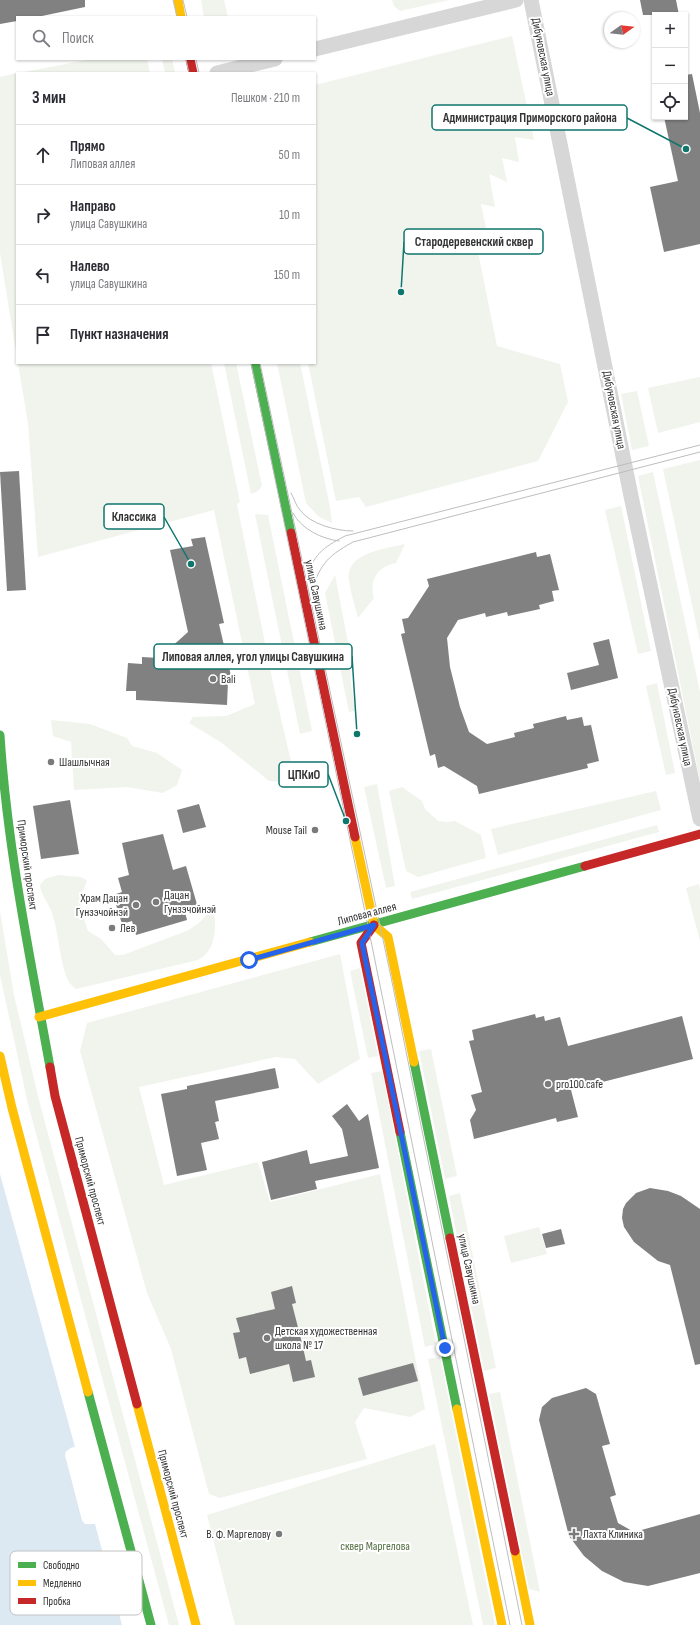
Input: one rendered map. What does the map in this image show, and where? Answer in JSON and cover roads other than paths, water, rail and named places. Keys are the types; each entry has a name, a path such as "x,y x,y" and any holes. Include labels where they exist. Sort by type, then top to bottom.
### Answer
{"main road":[{"path":"178,0 182,16"},
{"path":"190,60 193,72"},
{"name":"улица Савушкина","path":"255,364 374,925 388,937 530,1625"},
{"name":"Приморский проспект","path":"0,735 3,782 20,901 39,1017 57,1104 196,1625"},
{"name":"Липовая аллея","path":"39,1017 700,834"},
{"path":"374,925 362,943 502,1625"},
{"path":"0,1056 12,1108 131,1551"},
{"path":"142,1592 151,1625"}],"street":[{"path":"316,49 516,0"},
{"name":"Дибуновская улица","path":"531,0 631,496 700,819"},
{"path":"221,72 271,60"}],"tram line":[{"path":"173,0 177,16"},
{"path":"183,0 187,16"},
{"path":"186,60 189,72"},
{"path":"196,60 199,72"},
{"path":"251,364 371,941 510,1625"},
{"path":"260,364 391,977 522,1625"},
{"path":"306,580 315,558 330,544 345,536 700,445"},
{"path":"309,596 317,577 329,558 353,542 700,452"},
{"path":"291,493 296,504 304,515 310,519 331,528 353,531"},
{"path":"293,513 301,524 313,532 326,538 339,541"}],"place":[{"name":"Администрация Приморского района","path":"686,149"},
{"name":"Стародеревенский сквер","path":"401,292"},
{"name":"Классика","path":"191,564"},
{"name":"Bali","path":"213,679"},
{"name":"Липовая аллея, угол улицы Савушкина","path":"357,734"},
{"name":"Шашлычная","path":"51,762"},
{"name":"ЦПКиО","path":"346,821"},
{"name":"Mouse Tail","path":"315,830"},
{"name":"Дацан Гунзэчойнэй","path":"156,902"},
{"name":"Храм Дацан Гунзэчойнэй","path":"136,905"},
{"name":"Лев","path":"112,928"},
{"name":"pro100.cafe","path":"548,1084"},
{"name":"Детская художественная школа № 17","path":"267,1338"},
{"name":"В. Ф. Маргелову","path":"279,1534"},
{"name":"Лахта Клиника","path":"574,1534"}],"park label":[{"name":"сквер Маргелова","path":"375,1546"}]}
